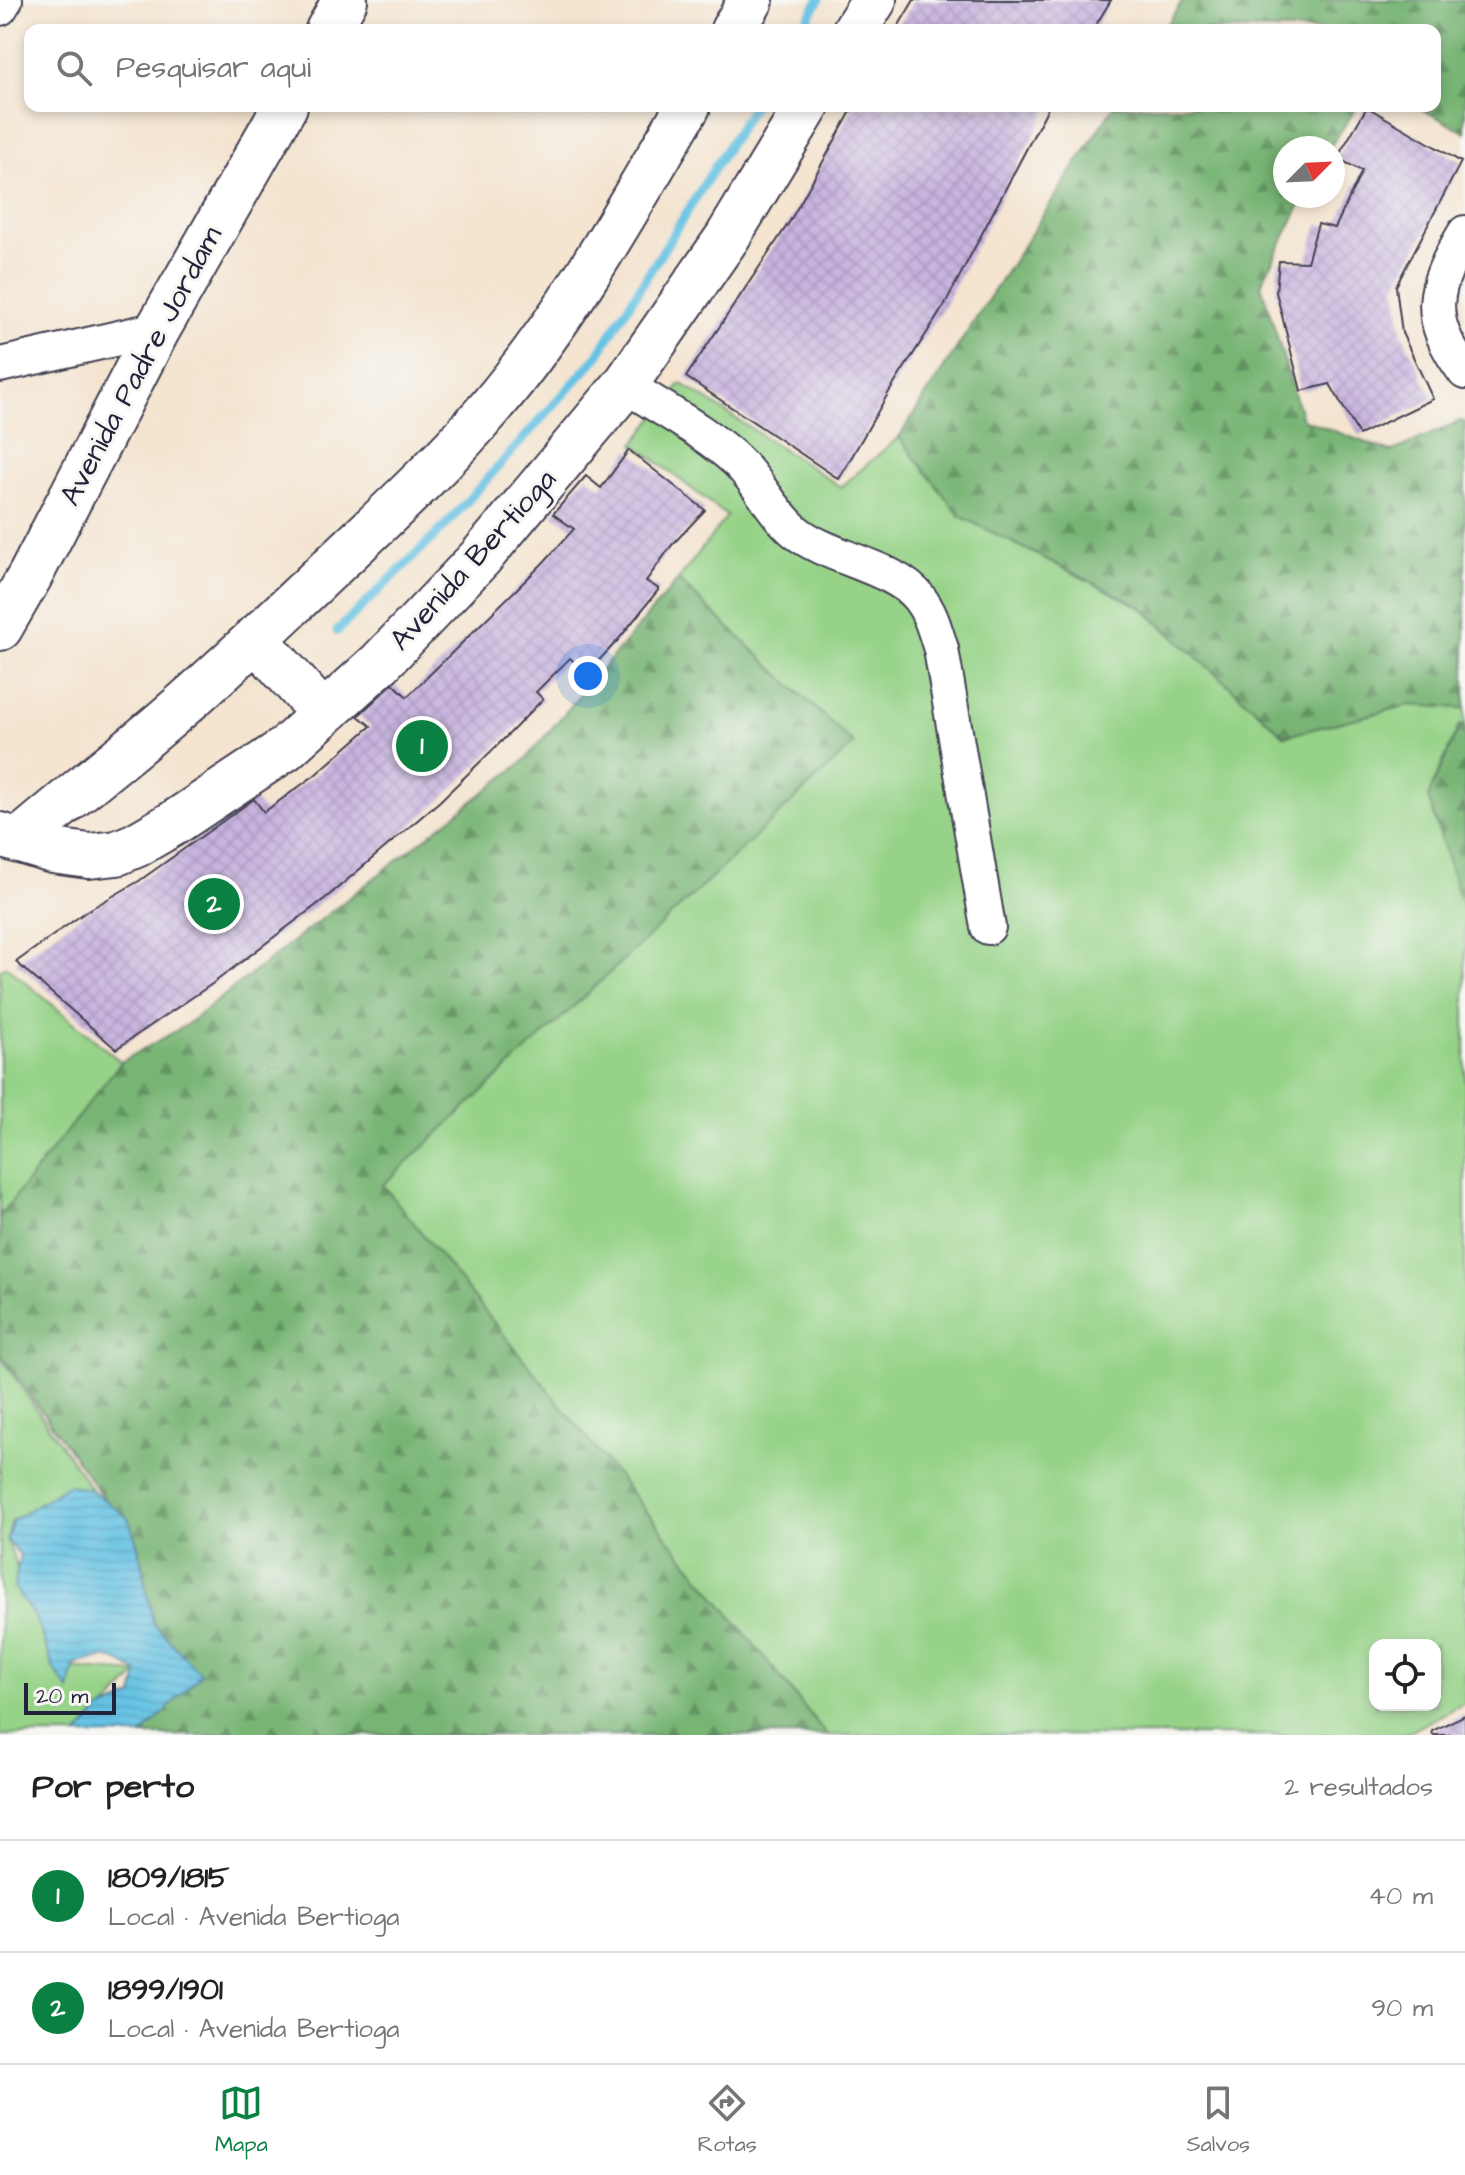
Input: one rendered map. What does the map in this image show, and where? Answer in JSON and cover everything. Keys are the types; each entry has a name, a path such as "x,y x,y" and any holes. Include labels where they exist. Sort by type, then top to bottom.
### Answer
{"street":[{"path":"0,8 5,0"},
{"path":"331,24 345,0"},
{"path":"737,24 751,0"},
{"path":"859,24 874,0"},
{"name":"Avenida Padre Jordam","path":"0,628 158,329 282,112"},
{"name":"Avenida Bertioga","path":"10,838 164,721 429,475 490,408 559,318 684,112"},
{"name":"Avenida Bertioga","path":"10,838 53,851 89,856 117,853 136,845 285,749 380,663 480,558 625,385 727,238 803,112"},
{"path":"1465,233 1437,286 1442,333 1451,353 1465,372"},
{"path":"0,365 158,329"},
{"path":"625,385 725,450 754,479 796,532 819,546 905,584 919,598 932,620 941,649 988,927"},
{"path":"255,638 323,714"}],"green space":[{"path":"1183,0 1465,0 1465,132 1427,112 1441,112 1441,24 1167,24"},
{"path":"1110,112 1354,112 1337,136 1273,136 1273,208 1299,208 1261,284 1302,419 1391,452 1460,421 1465,422 1465,708 1409,705 1285,736 1142,607 960,516 899,437"},
{"path":"681,383 841,487 899,437 960,516 1142,608 1285,736 1409,705 1465,708 1465,726 1459,725 1428,797 1465,914 1465,1703 1403,1735 827,1735 382,1185 853,744 678,580 727,516 634,444"},
{"path":"678,580 854,744 383,1185 827,1735 140,1735 200,1674 153,1623 138,1546 0,1353 0,1216 121,1062 186,1025 524,761"},
{"path":"1460,725 1465,726 1465,914 1428,797"},
{"path":"6,966 121,1062 0,1216 0,970"},
{"path":"0,1356 92,1490 68,1485 12,1521 7,1540 53,1667 138,1673 80,1735 0,1735"}],"water":[{"path":"68,1485 92,1490 128,1518 138,1546 153,1623 201,1674 142,1735 78,1735 100,1710 133,1696 138,1673 114,1659 93,1660 74,1665 69,1691 53,1667 37,1621 14,1587 20,1555 7,1540 12,1521"}],"building":[{"path":"914,0 1111,0 1097,24 900,24"},
{"path":"851,112 1046,112 944,306 839,479 686,377 790,221"},
{"path":"1364,112 1376,112 1461,162 1396,286 1402,333 1433,399 1359,435 1330,384 1301,391 1276,292 1279,261 1307,262 1318,224 1335,228 1362,171 1345,162 1345,144"},
{"path":"629,450 705,510 672,545 646,581 659,589 587,673 570,658 536,692 543,699 510,733 440,801 327,897 212,984 116,1049 16,962 87,911 139,881 254,799 264,812 315,775 371,726 358,716 393,683 407,697 542,564 574,529 553,514 586,476 601,488"},
{"path":"1465,1715 1465,1735 1433,1735 1432,1731"}],"waterway":[{"path":"805,24 819,0"},
{"path":"337,631 443,528 596,358 749,112"}],"place":[{"name":"1809/1815","path":"422,746"},
{"name":"1899/1901","path":"214,904"}]}
